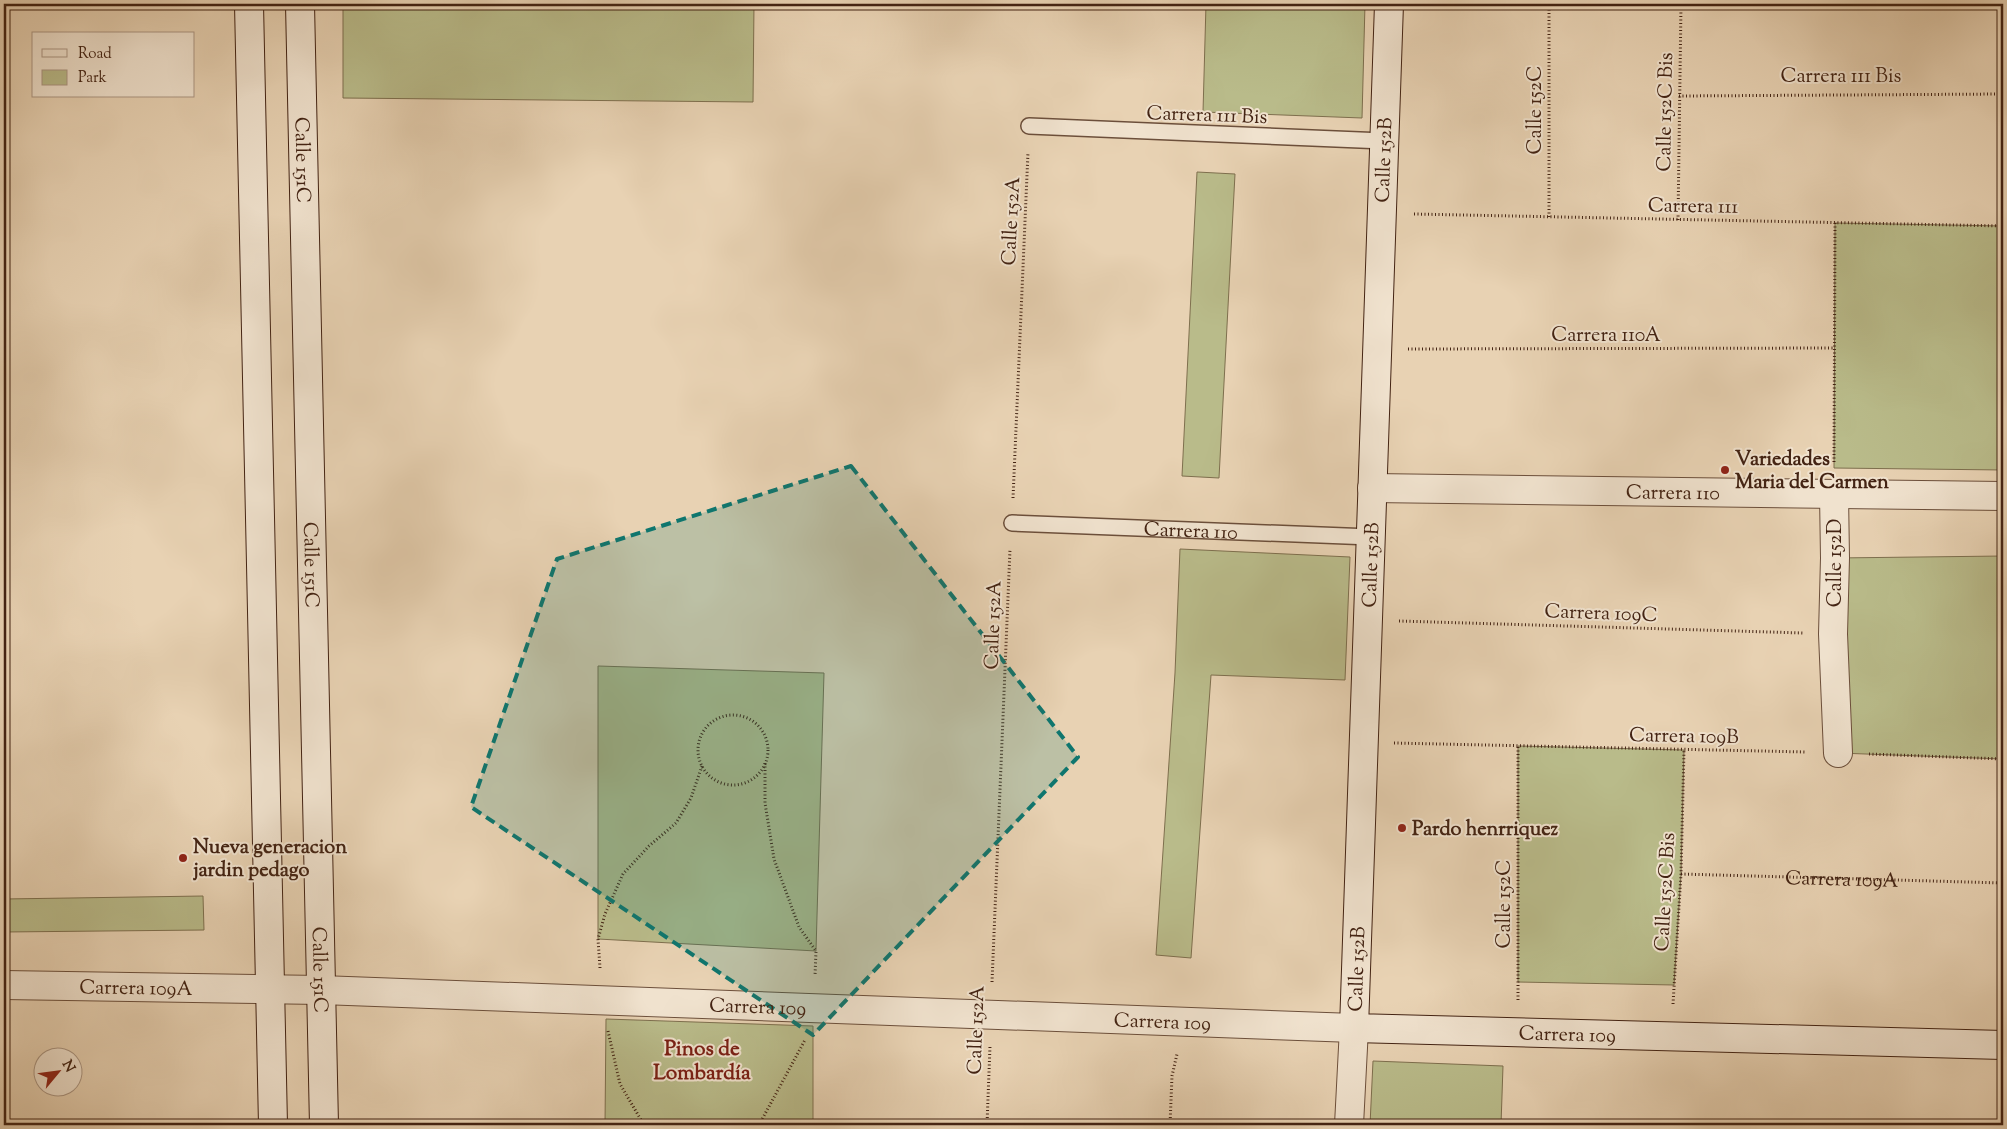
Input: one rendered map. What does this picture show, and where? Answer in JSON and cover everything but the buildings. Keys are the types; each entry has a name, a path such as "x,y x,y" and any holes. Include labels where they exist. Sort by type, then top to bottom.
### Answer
{"street":[{"path":"249,4 272,1125"},
{"name":"Calle 151C","path":"300,4 324,1125"},
{"name":"Calle 152B","path":"1349,1125 1354,1028 1389,4"},
{"name":"Carrera 110","path":"1372,488 2003,496"},
{"name":"Calle 152D","path":"1834,494 1833,634 1838,753"},
{"name":"Carrera 109A","path":"4,985 321,990"},
{"name":"Carrera 109","path":"321,990 1354,1028 2003,1045"}],"lane":[{"name":"Carrera 111 Bis","path":"1029,126 1384,141"},
{"name":"Carrera 110","path":"1012,522 1371,537"}],"path":[{"name":"Calle 152C","path":"1549,4 1549,217"},
{"name":"Calle 152C Bis","path":"1678,220 1681,4"},
{"name":"Carrera 111 Bis","path":"1679,96 2003,94"},
{"name":"Calle 152A","path":"987,1125 990,1014 1029,126"},
{"name":"Carrera 111","path":"1381,213 2003,226"},
{"name":"Calle 152D","path":"1834,494 1835,223"},
{"name":"Carrera 110A","path":"1377,350 1835,348"},
{"name":"Carrera 109C","path":"1368,620 1833,634"},
{"path":"759,1125 813,1026 816,951 799,927 774,859 765,803 765,764 768,752 762,730 754,722 732,715 720,717 710,723 702,732 698,743 698,755 708,775 718,782 740,785 751,780 765,764"},
{"name":"Carrera 109B","path":"1364,742 1838,753 2003,759"},
{"name":"Calle 152C","path":"1518,746 1518,1032"},
{"name":"Calle 152C Bis","path":"1672,1036 1681,874 1684,750"},
{"path":"644,1125 620,1084 601,1000 598,939 605,914 624,874 649,846 676,823 690,798 702,766"},
{"name":"Carrera 109A","path":"1681,874 2003,883"},
{"path":"1170,1125 1172,1076 1184,1022"}],"highlighted area":[{"path":"851,466 1078,757 813,1035 471,807 557,559"}],"green space":[{"path":"343,4 754,4 753,102 343,98"},
{"path":"1206,4 1365,4 1362,118 1203,112"},
{"path":"1197,172 1235,174 1219,478 1182,476"},
{"path":"1835,223 2003,226 2003,470 1834,468"},
{"path":"1180,549 1350,557 1345,680 1211,675 1191,958 1156,955 1175,673"},
{"path":"2003,556 2003,759 1838,753 1835,558"},
{"path":"598,666 824,673 816,951 598,939"},
{"path":"1518,746 1684,750 1681,874 1674,985 1518,982"},
{"path":"203,896 204,930 4,932 4,899"},
{"path":"606,1019 813,1026 813,1125 605,1125"},
{"path":"1373,1061 1503,1066 1501,1125 1370,1125"}],"place":[{"name":"Variedades Maria del Carmen","path":"1725,470"},
{"name":"Pardo henrriquez","path":"1402,828"},
{"name":"Nueva generacion jardin pedago","path":"183,858"}],"district":[{"name":"Pinos de Lombardía","path":"702,1060"}]}
